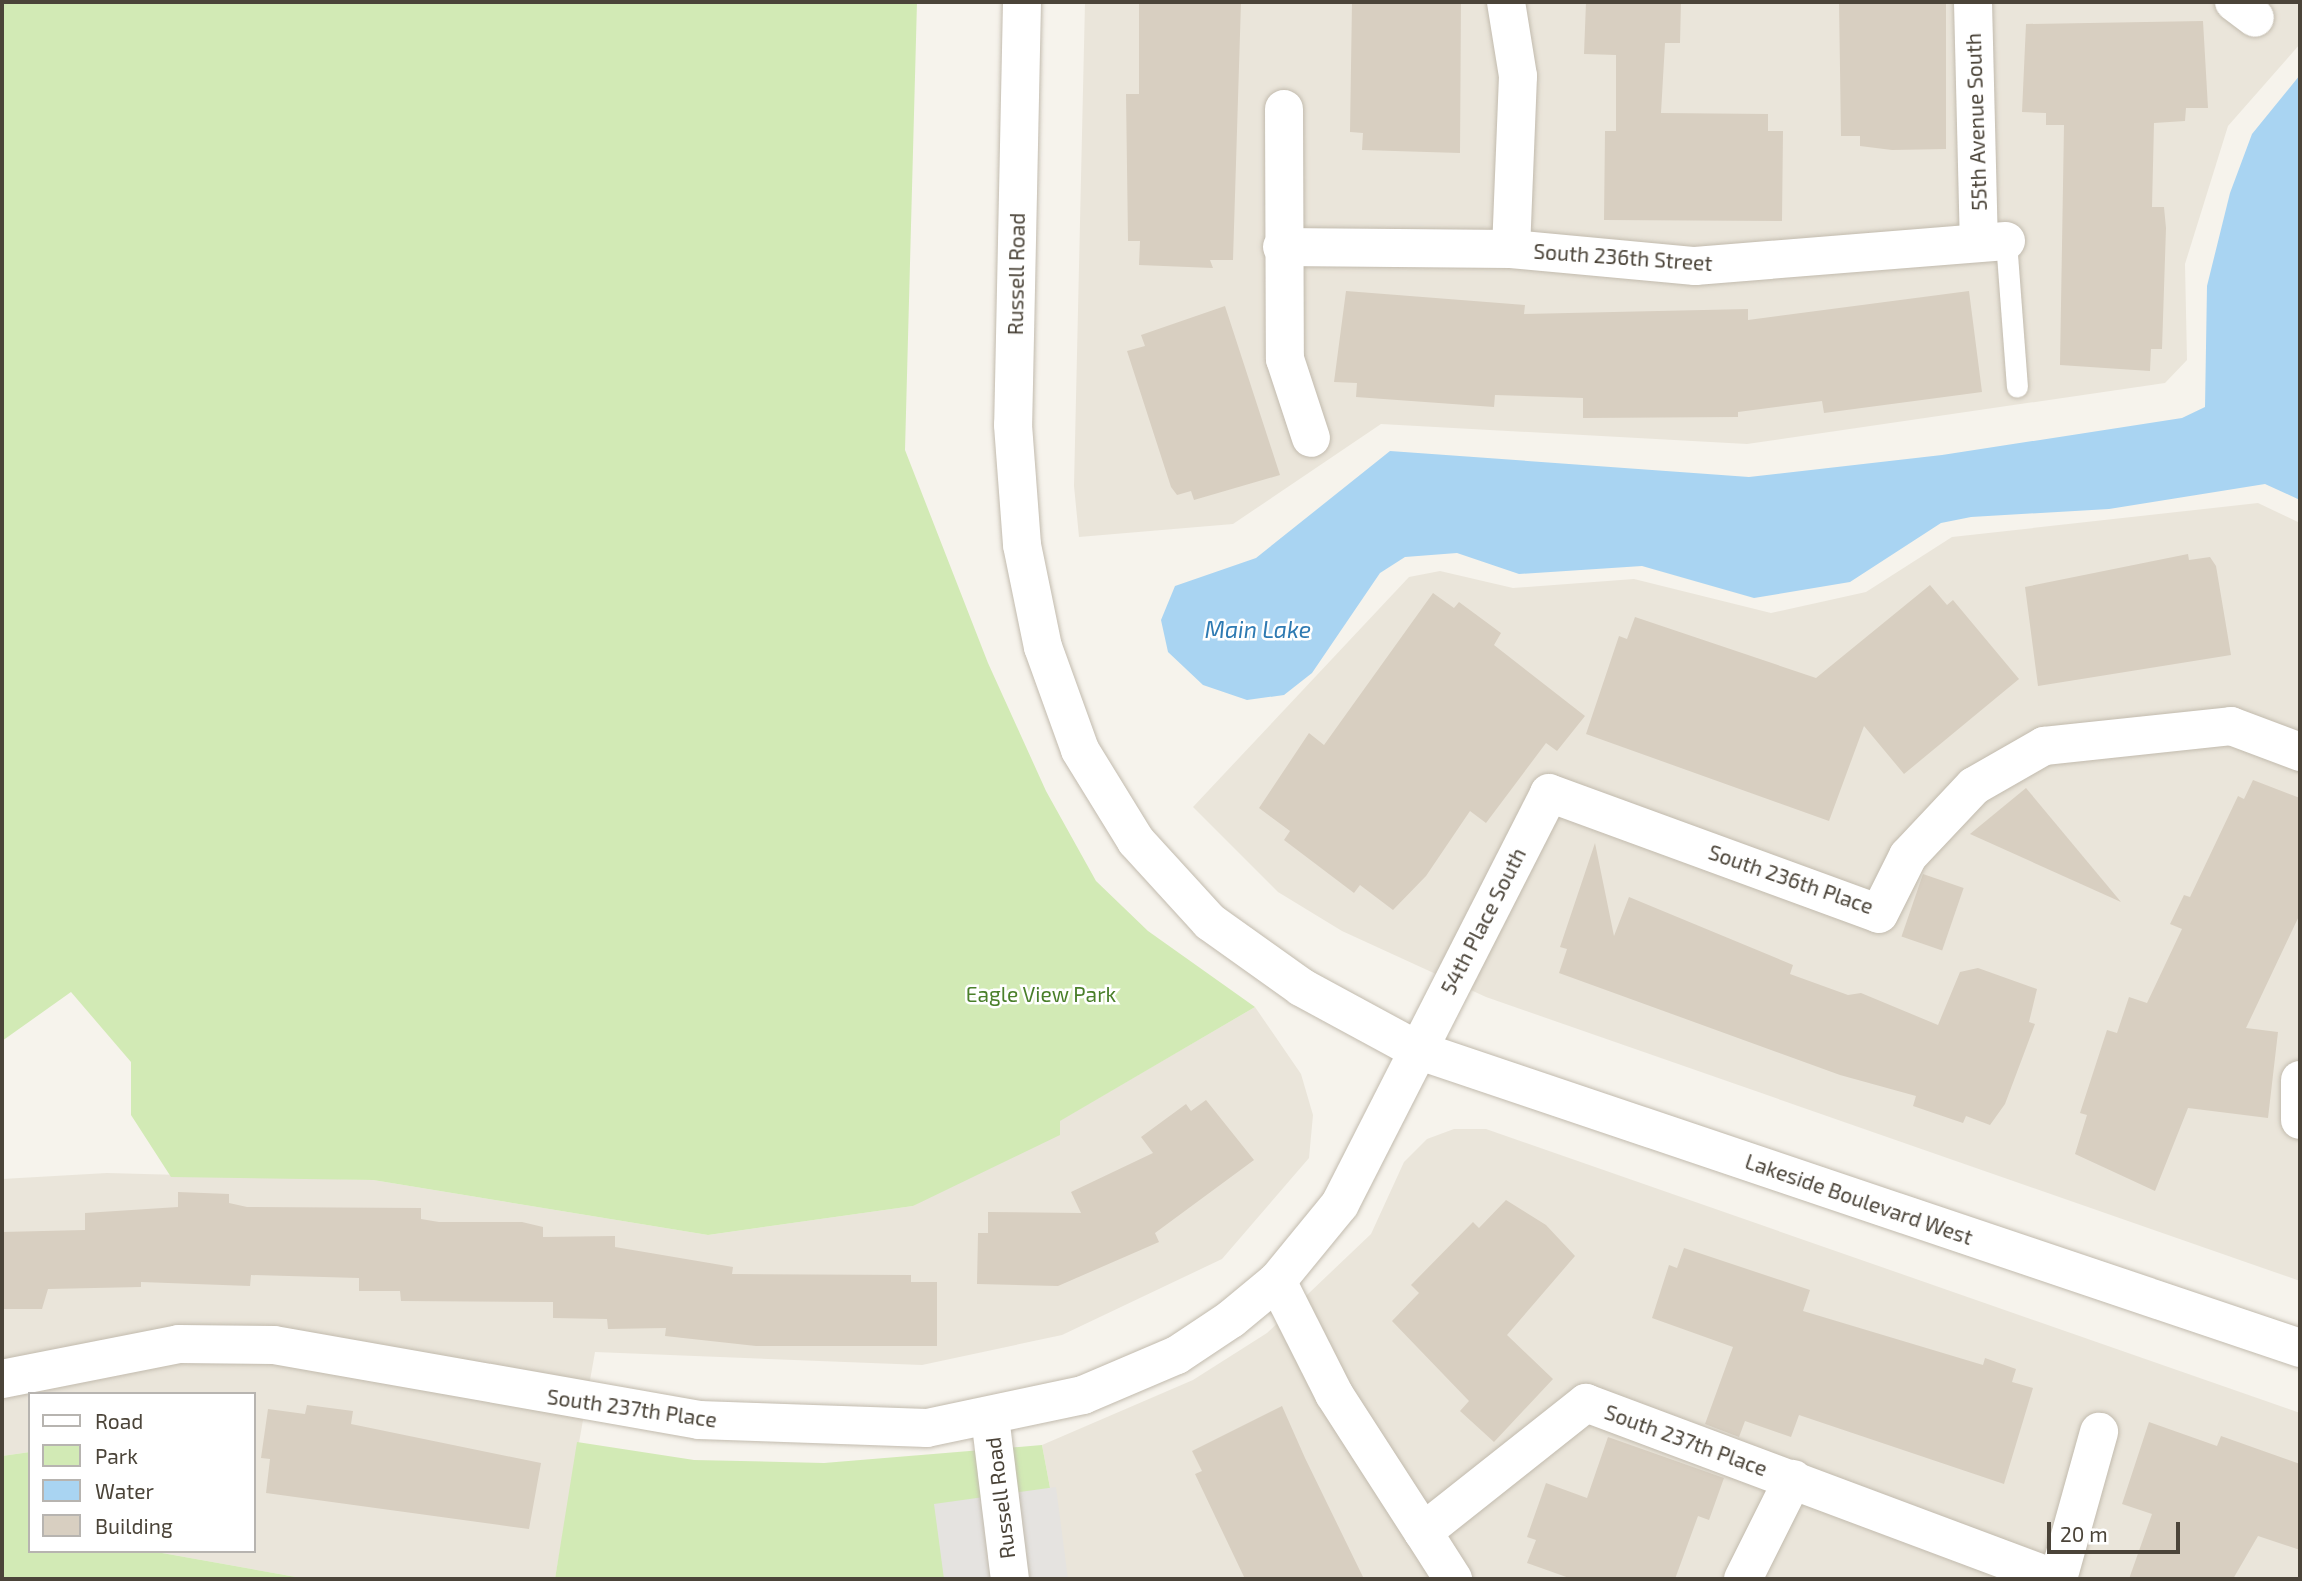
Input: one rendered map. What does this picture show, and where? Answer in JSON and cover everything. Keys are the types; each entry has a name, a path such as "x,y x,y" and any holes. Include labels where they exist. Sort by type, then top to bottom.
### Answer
{"street":[{"name":"Russell Road","path":"1022,2 1013,425 1022,545 1043,647 1080,750 1136,841 1210,922 1301,987 1417,1050"},
{"path":"1506,2 1518,76 1511,249"},
{"name":"55th Avenue South","path":"1973,2 1993,241"},
{"path":"1283,109 1282,247 1285,359 1311,438"},
{"name":"South 236th Street","path":"1282,247 1511,249 1695,266 1993,241"},
{"name":"South 236th Place","path":"1549,793 1879,914 1908,856 1974,786 2044,746 2231,726 2300,752"},
{"name":"54th Place South","path":"1417,1050 1549,793"},
{"name":"South 237th Place","path":"2,1379 179,1344 274,1345 699,1420 915,1428 990,1417 1083,1395 1177,1354 1276,1281 1340,1204 1417,1050"},
{"name":"Lakeside Boulevard West","path":"1417,1050 2300,1348"},
{"path":"2300,1080 2300,1120"},
{"path":"1276,1281 1334,1394 1453,1579"},
{"name":"South 237th Place","path":"1423,1532 1586,1403 2057,1579"},
{"name":"Russell Road","path":"990,1417 1010,1579"},
{"path":"2057,1579 2099,1432"},
{"path":"1744,1579 1793,1479"}],"lane":[{"path":"1993,241 2017,387"}],"shaded area":[{"path":"1085,2 2300,2 2300,44 2228,126 2185,264 2187,360 2165,383 1747,444 1381,424 1233,524 1079,537 1074,486"},
{"path":"2258,503 2300,523 2300,1281 1486,997 1342,931 1278,892 1193,807 1409,577 1440,571 1513,588 1634,579 1771,613 1866,592 1952,537"},
{"path":"1255,1007 1301,1074 1313,1115 1309,1158 1222,1259 1062,1335 922,1365 595,1352 555,1579 307,1579 162,1553 256,1553 256,1392 28,1392 28,1452 2,1456 2,1179 107,1173 373,1180 708,1235 913,1206"},
{"path":"1454,1129 1486,1129 2300,1413 2300,1579 1067,1579 1042,1445 1193,1380 1267,1333 1371,1234 1404,1162 1427,1139"},
{"path":"1056,1487 1068,1579 944,1579 934,1504"}],"green space":[{"name":"Eagle View Park","path":"2,2 917,2 905,450 988,663 1046,791 1096,881 1148,931 1255,1007 1060,1121 1060,1135 913,1206 708,1235 373,1180 171,1177 131,1115 131,1062 71,992 2,1041"},
{"path":"577,1442 694,1460 824,1463 1042,1445 1067,1579 555,1579"},
{"path":"28,1452 28,1553 162,1553 307,1579 2,1579 2,1456"}],"water":[{"name":"Main Lake","path":"2300,75 2300,500 2265,484 2109,509 1971,517 1941,523 1850,582 1754,598 1642,566 1519,574 1457,553 1405,557 1380,573 1312,673 1284,695 1247,700 1203,685 1168,652 1161,620 1175,586 1256,558 1390,451 1749,477 1942,455 2182,418 2205,407 2207,286 2230,193 2252,134"}],"building":[{"path":"1139,2 1241,2 1233,260 1210,260 1213,268 1139,265 1140,241 1128,241 1126,94 1139,94"},
{"path":"1352,2 1461,2 1460,153 1362,150 1363,133 1350,132"},
{"path":"1586,2 1681,2 1680,43 1665,43 1661,113 1768,114 1768,131 1783,131 1782,221 1604,220 1605,131 1616,131 1616,55 1584,54"},
{"path":"1839,2 1946,2 1946,149 1892,150 1860,146 1860,136 1841,136"},
{"path":"2203,21 2208,108 2186,108 2185,121 2154,123 2152,207 2164,207 2166,228 2162,349 2151,349 2150,371 2060,365 2064,125 2046,125 2046,113 2022,112 2026,24"},
{"path":"1346,291 1525,305 1524,314 1748,309 1748,320 1969,291 1982,392 1824,413 1822,401 1738,412 1738,417 1583,418 1583,398 1495,395 1494,407 1356,397 1357,383 1334,382"},
{"path":"1225,306 1280,475 1194,500 1191,491 1177,495 1171,487 1127,351 1145,346 1141,335"},
{"path":"2188,554 2189,560 2210,557 2216,566 2231,655 2038,686 2025,587"},
{"path":"1930,585 1947,605 1953,600 2019,679 1904,774 1864,726 1829,821 1586,734 1619,636 1627,639 1635,617 1816,678"},
{"path":"1433,593 1454,608 1459,602 1501,633 1494,645 1585,716 1557,751 1546,743 1486,823 1470,811 1426,876 1393,910 1360,885 1354,893 1284,840 1290,831 1259,808 1309,733 1324,745"},
{"path":"2253,780 2300,798 2300,914 2246,1028 2278,1032 2268,1118 2188,1108 2155,1191 2075,1154 2087,1115 2080,1113 2107,1030 2117,1033 2129,997 2147,1003 2182,929 2170,924 2184,895 2190,897 2238,796 2244,799"},
{"path":"2026,788 2121,902 1970,834"},
{"path":"1595,843 1614,936 1629,897 1793,965 1790,974 1848,995 1861,993 1938,1025 1960,972 1978,968 2037,989 2029,1022 2035,1024 2005,1104 1990,1125 1966,1116 1963,1123 1913,1106 1916,1096 1840,1075 1559,973 1567,949 1560,947"},
{"path":"1923,874 1964,888 1942,950 1902,936"},
{"path":"1206,1100 1254,1160 1155,1233 1159,1242 1058,1286 977,1284 978,1233 988,1233 988,1212 1081,1213 1071,1192 1153,1153 1141,1137 1186,1104 1191,1111"},
{"path":"178,1192 229,1194 229,1203 247,1207 421,1208 421,1219 439,1222 522,1222 543,1227 543,1237 615,1236 615,1247 733,1267 732,1274 911,1275 911,1282 937,1282 937,1346 756,1346 665,1336 666,1328 608,1329 607,1319 553,1318 553,1302 401,1301 400,1291 359,1291 359,1278 251,1275 250,1286 141,1282 141,1287 48,1289 42,1309 2,1309 2,1232 85,1230 85,1213 178,1207"},
{"path":"1506,1200 1546,1225 1575,1256 1507,1335 1553,1379 1494,1442 1460,1411 1469,1401 1392,1321 1419,1293 1411,1285 1473,1222 1479,1228"},
{"path":"1684,1248 1810,1290 1803,1311 1983,1365 1985,1358 2016,1369 2012,1382 2033,1388 2004,1484 1799,1415 1791,1437 1745,1421 1739,1437 1705,1424 1733,1347 1652,1318 1669,1265 1677,1268"},
{"path":"307,1405 353,1411 351,1424 541,1463 529,1529 266,1493 270,1459 261,1458 268,1409 305,1414"},
{"path":"1282,1406 1364,1579 1245,1579 1195,1474 1202,1471 1192,1451"},
{"path":"2149,1422 2217,1446 2221,1436 2300,1464 2300,1550 2258,1536 2233,1579 2129,1579 2152,1514 2122,1504"},
{"path":"1608,1437 1724,1478 1709,1520 1698,1516 1675,1579 1572,1579 1527,1563 1536,1540 1527,1537 1546,1483 1587,1498"}]}
